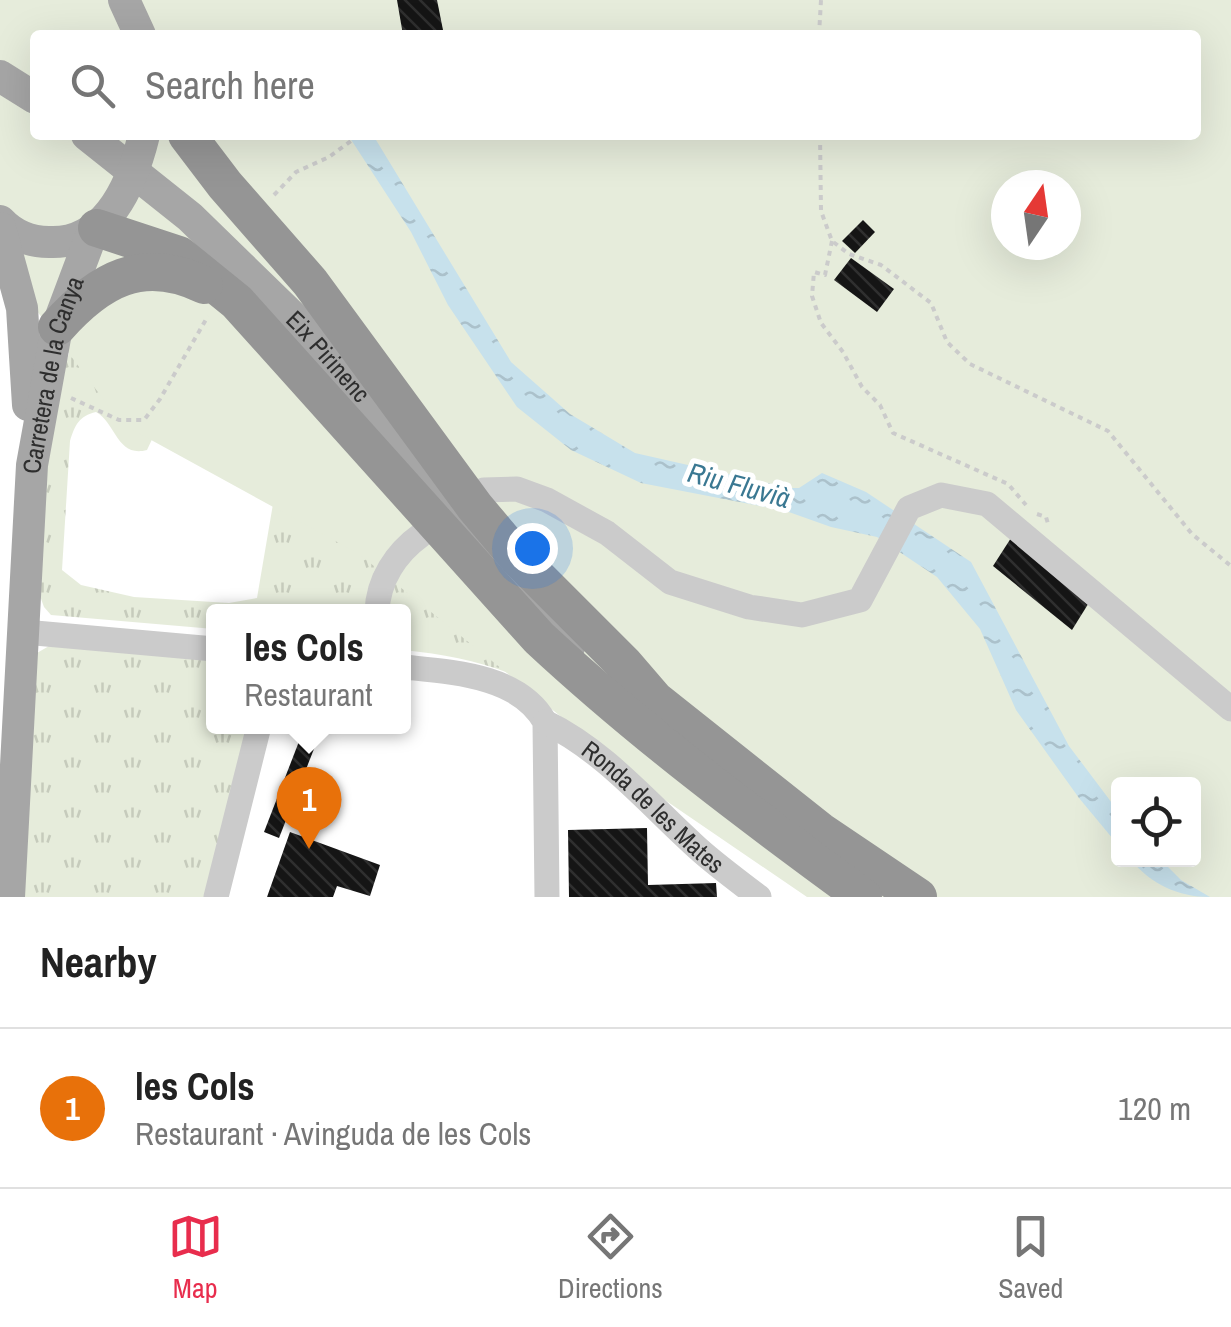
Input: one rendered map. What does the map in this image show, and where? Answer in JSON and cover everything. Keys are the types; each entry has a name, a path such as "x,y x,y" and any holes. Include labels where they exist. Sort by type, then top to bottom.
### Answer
{"highway":[{"path":"191,140 310,282 486,520 518,558 624,664 641,706"},
{"path":"95,230 180,255 223,307 539,638 589,685 641,706"},
{"path":"57,326 109,280 149,273 192,280 223,307"},
{"name":"Eix Pirinenc","path":"641,706 759,822 864,897"},
{"name":"Eix Pirinenc","path":"641,706 918,897"}],"main road":[{"path":"124,0 138,30"},
{"path":"0,76 30,95"},
{"name":"Eix Pirinenc","path":"93,140 163,194 299,323 537,608 641,706"},
{"name":"Carretera de la Canya","path":"32,464 57,326 95,230 128,181 142,140"},
{"path":"0,224 19,236 43,242 78,240 95,230"},
{"name":"Carretera de la Canya","path":"0,224 22,308 32,464"},
{"path":"9,897 32,464"}],"street":[{"path":"484,490 517,489 546,500 607,533 670,582 748,607 802,615 860,600 909,508 941,495 986,504 1231,709"},
{"path":"377,604 378,590 403,548 421,535"},
{"path":"24,632 206,648"},
{"name":"Ronda de les Mates","path":"411,667 460,674 521,693 535,704 545,722 572,735 696,848 760,897"},
{"path":"545,722 547,897"},
{"path":"216,897 257,734"}],"path":[{"path":"819,30 821,0"},
{"path":"272,200 296,172 351,140"},
{"path":"820,140 822,211 832,241 826,275 814,272 812,296 822,323 862,387 880,405 893,433 1008,484 1032,512 1046,517 1050,533 1061,545 1049,545 1046,552"},
{"path":"832,241 849,254 880,266 931,302 947,342 970,364 1108,430 1192,534 1231,566"},
{"path":"44,384 119,420 144,420 223,307"}],"green space":[{"path":"0,0 1231,0 1231,897 807,897 662,798 359,554 122,424 0,262"},
{"path":"79,325 528,681 467,660 411,651 411,604 206,604 206,628 51,615 40,596 48,433 54,396","holes":["96,412 129,449 147,450 164,414 273,504 257,598 229,603 134,597 81,585 62,570 70,441 76,426"]},
{"path":"49,646 206,659 206,734 249,734 211,897 22,897 37,653"}],"water":[{"name":"Riu Fluvià","path":"351,140 376,140 511,362 570,414 635,453 789,488 799,488 822,473 866,492 971,562 1069,746 1111,802 1111,837 1016,710 980,629 937,577 877,537 831,527 786,511 641,483 571,450 517,407 448,305 411,232"},
{"path":"1138,867 1168,867 1181,880 1210,897 1166,888"}],"building":[{"path":"397,0 437,0 443,30 402,30"},
{"path":"863,220 875,232 855,253 842,241"},
{"path":"851,258 894,289 877,312 834,280"},
{"path":"1011,538 1090,601 1072,630 993,566"},
{"path":"302,734 320,734 279,838 264,832"},
{"path":"647,828 648,885 716,883 717,897 569,897 568,830"},
{"path":"290,832 380,865 370,896 337,886 333,897 267,897"}],"place":[{"name":"les Cols","path":"309,849"}]}
